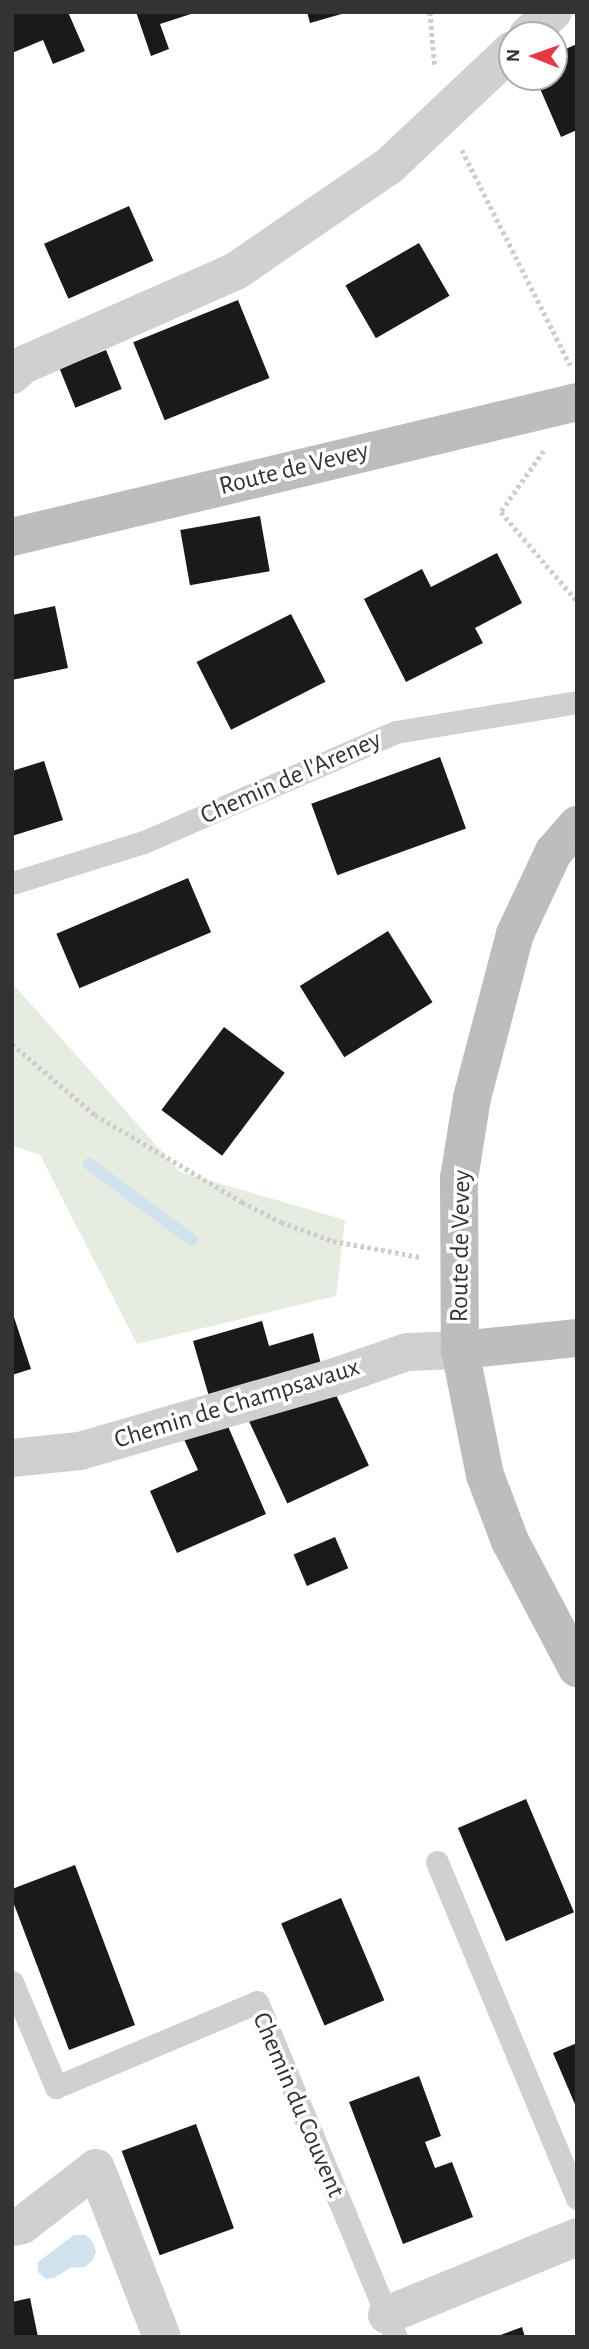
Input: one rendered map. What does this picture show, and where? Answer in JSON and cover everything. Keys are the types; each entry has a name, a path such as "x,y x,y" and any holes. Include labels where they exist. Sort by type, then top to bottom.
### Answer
{"street":[{"path":"12,375 23,365 236,271 390,166 498,63"},
{"name":"Route de Vevey","path":"12,537 576,388"},
{"name":"Route de Vevey","path":"577,825 554,851 515,933 472,1098 459,1178 460,1350 485,1475 510,1541 577,1668"},
{"path":"460,1350 577,1338"},
{"name":"Chemin de Champsavaux","path":"12,1458 80,1451 332,1378 407,1352 460,1350"},
{"path":"12,2227 22,2225 96,2168 162,2337"},
{"name":"Chemin du Couvent","path":"391,2326 577,2237"}],"lane":[{"name":"Chemin de l'Areney","path":"12,883 144,842 396,732 577,702"},
{"path":"437,1862 577,2199"},
{"name":"Chemin du Couvent","path":"12,1982 57,2087 257,2002 391,2326"}],"path":[{"path":"429,12 436,73"},
{"path":"444,114 576,388"},
{"path":"551,440 501,512 577,601"},
{"path":"12,1044 95,1115 242,1202 281,1222 333,1241 428,1258"}],"shaded area":[{"path":"12,983 180,1172 345,1220 336,1296 137,1344 40,1155 12,1145"}],"water":[{"path":"74,2235 86,2235 92,2241 96,2251 93,2260 85,2267 70,2268 54,2278 46,2279 38,2272 38,2262"}],"building":[{"path":"12,12 68,12 85,51 53,64 43,40 12,53"},
{"path":"136,12 194,13 160,24 169,49 151,56"},
{"path":"307,12 345,12 345,13 310,23"},
{"path":"577,44 577,130 561,137 541,91 568,91 568,48"},
{"path":"129,206 153,261 68,299 44,244"},
{"path":"419,243 450,296 376,338 345,286"},
{"path":"238,300 269,378 165,420 133,342"},
{"path":"106,350 122,389 75,408 60,369"},
{"path":"260,516 270,571 190,585 180,530"},
{"path":"497,553 522,603 475,628 483,643 406,682 364,599 422,569 431,587"},
{"path":"55,606 68,668 12,680 12,615"},
{"path":"291,614 326,682 231,730 197,662"},
{"path":"440,757 466,828 337,875 311,804"},
{"path":"44,761 63,820 12,836 12,771"},
{"path":"188,878 211,932 79,988 56,934"},
{"path":"388,931 433,1002 344,1057 300,986"},
{"path":"224,1027 285,1073 222,1156 161,1110"},
{"path":"12,1311 31,1369 12,1375"},
{"path":"262,1321 269,1346 313,1333 322,1368 210,1400 193,1341"},
{"path":"330,1382 369,1465 287,1503 248,1420"},
{"path":"224,1417 266,1514 177,1553 150,1491 198,1470 182,1435"},
{"path":"335,1537 348,1568 307,1586 294,1555"},
{"path":"526,1799 574,1912 506,1941 458,1828"},
{"path":"75,1865 135,2025 69,2050 12,1899 12,1889"},
{"path":"341,1898 384,2000 325,2026 281,1923"},
{"path":"577,2043 577,2109 553,2053"},
{"path":"419,2076 441,2136 425,2142 435,2168 452,2162 473,2217 403,2244 349,2102"},
{"path":"196,2124 234,2228 160,2255 122,2151"},
{"path":"30,2298 38,2337 12,2337 12,2302"},
{"path":"522,2327 525,2337 495,2337"}],"waterway":[{"path":"89,1164 192,1240"}]}
